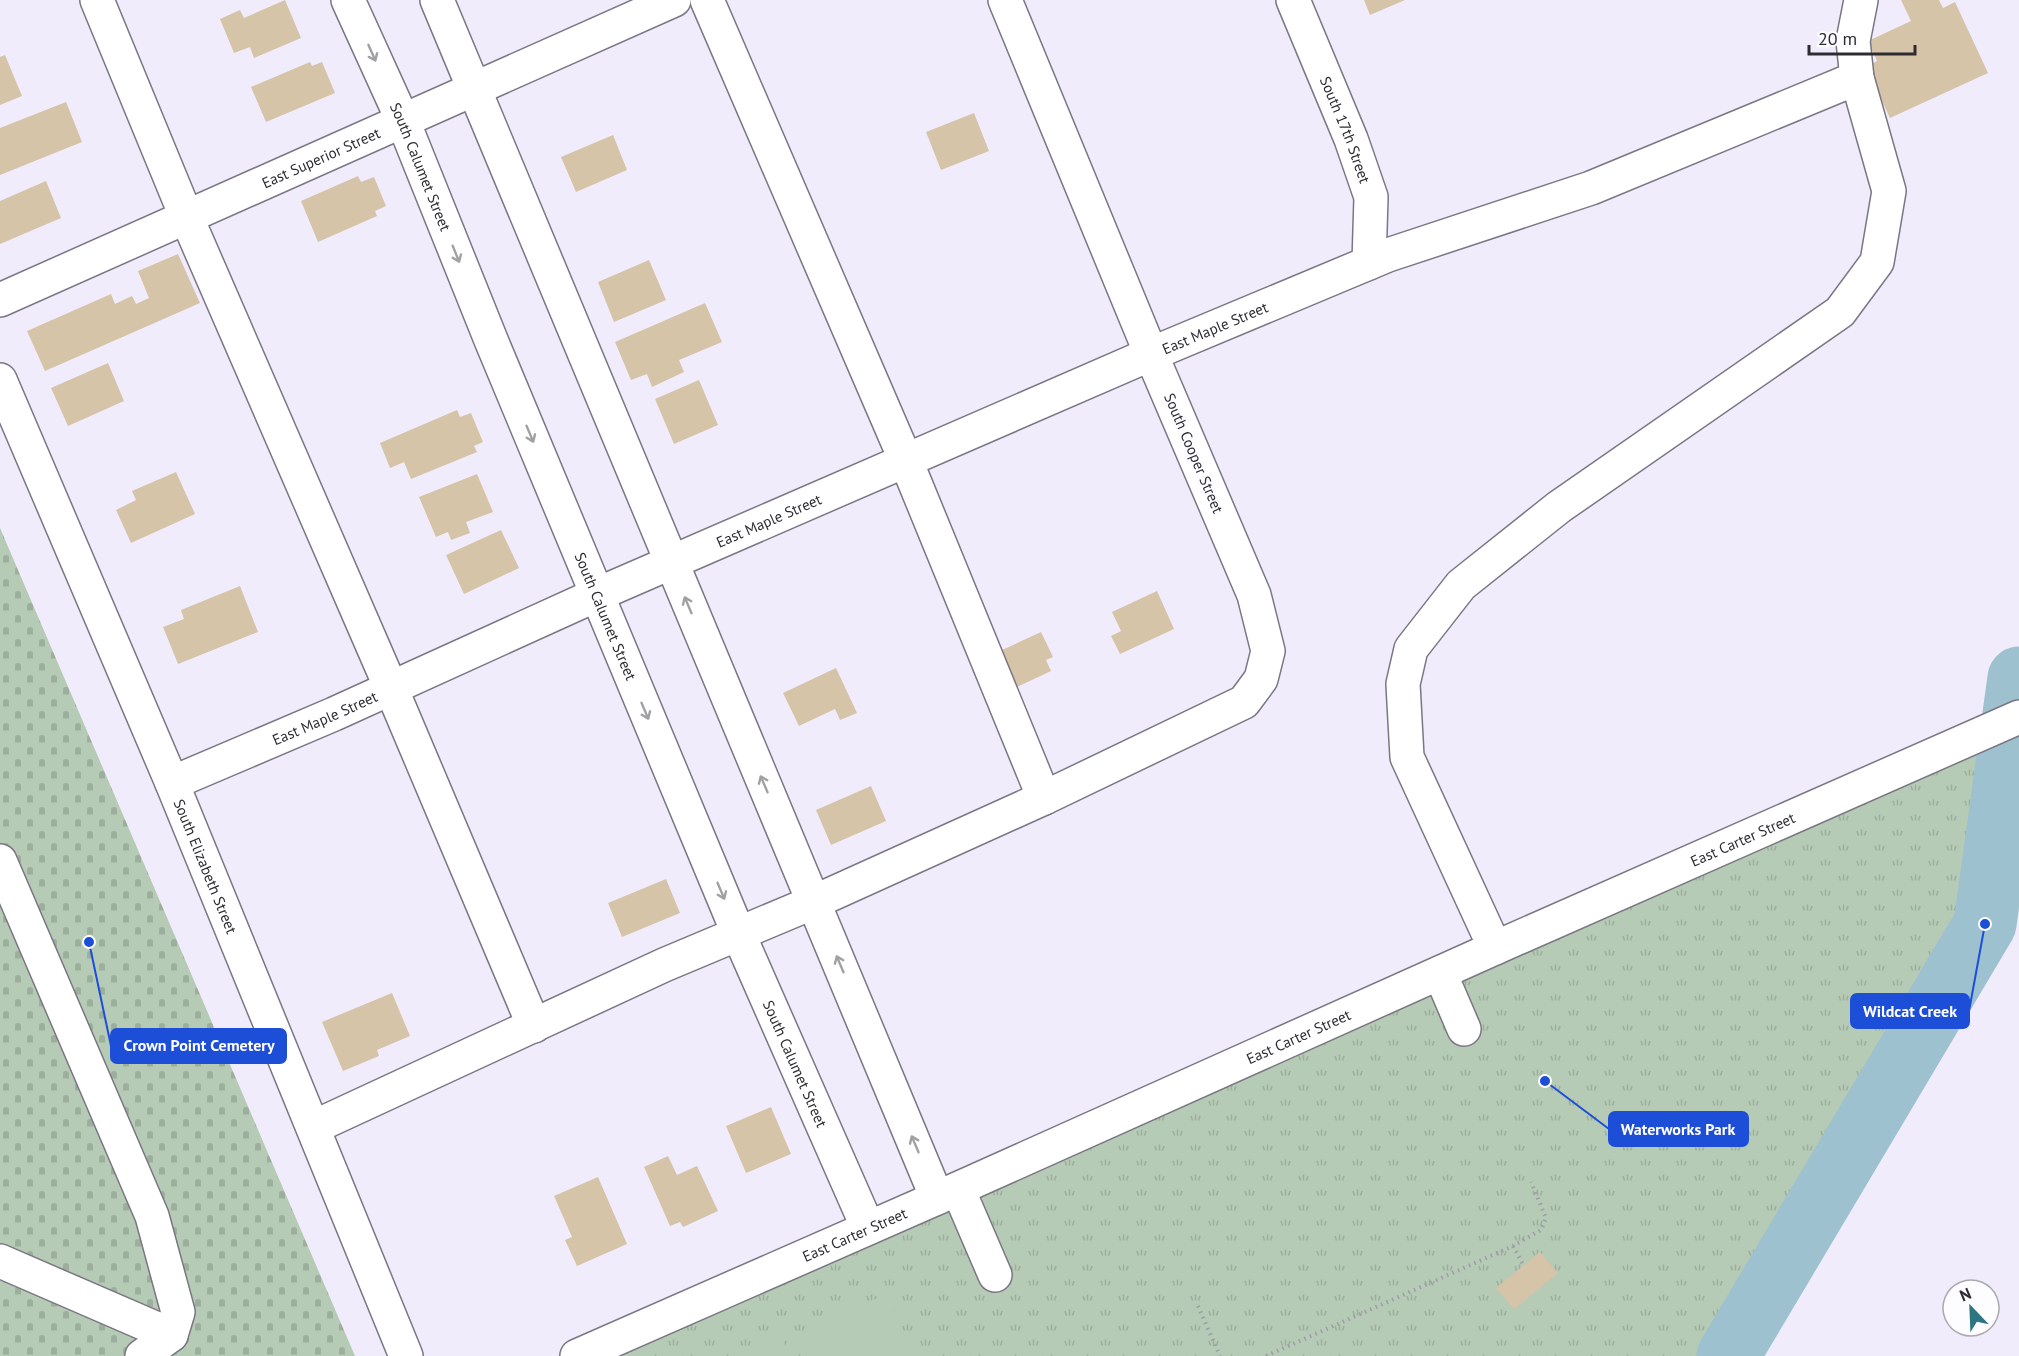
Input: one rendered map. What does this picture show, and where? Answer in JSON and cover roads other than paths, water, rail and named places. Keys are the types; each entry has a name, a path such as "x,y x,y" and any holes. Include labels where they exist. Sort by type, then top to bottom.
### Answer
{"street":[{"path":"97,0 186,216 391,688 534,1026"},
{"name":"South Calumet Street","path":"348,0 403,121 596,595 868,1228"},
{"path":"437,0 670,563 814,902 947,1193 995,1275"},
{"name":"East Superior Street","path":"0,300 674,0"},
{"path":"707,0 906,461 1044,798"},
{"name":"South Cooper Street","path":"314,1127 664,965 814,902 1044,798 1244,702 1261,679 1268,651 1254,595 1005,0"},
{"name":"South 17th Street","path":"1293,0 1351,139 1371,197 1369,263"},
{"path":"1495,948 1407,757 1402,684 1411,650 1461,585 1560,507 1840,312 1858,290 1877,262 1889,191 1857,78 1853,41 1860,0"},
{"name":"East Maple Street","path":"172,783 391,688 596,595 1152,354 1388,255 1591,188 1857,78"},
{"name":"South Elizabeth Street","path":"0,380 172,783 406,1356"},
{"name":"East Carter Street","path":"577,1356 1872,780 2019,717"},
{"path":"0,861 152,1216 178,1312 171,1335 142,1356"},
{"path":"1440,973 1464,1029"},
{"path":"0,1261 171,1335"}],"waterway":[{"path":"1728,1356 1985,924 2019,678"}],"place":[{"name":"Wildcat Creek","path":"1985,924"},
{"name":"Crown Point Cemetery","path":"89,942"},
{"name":"Waterworks Park","path":"1545,1081"}]}
